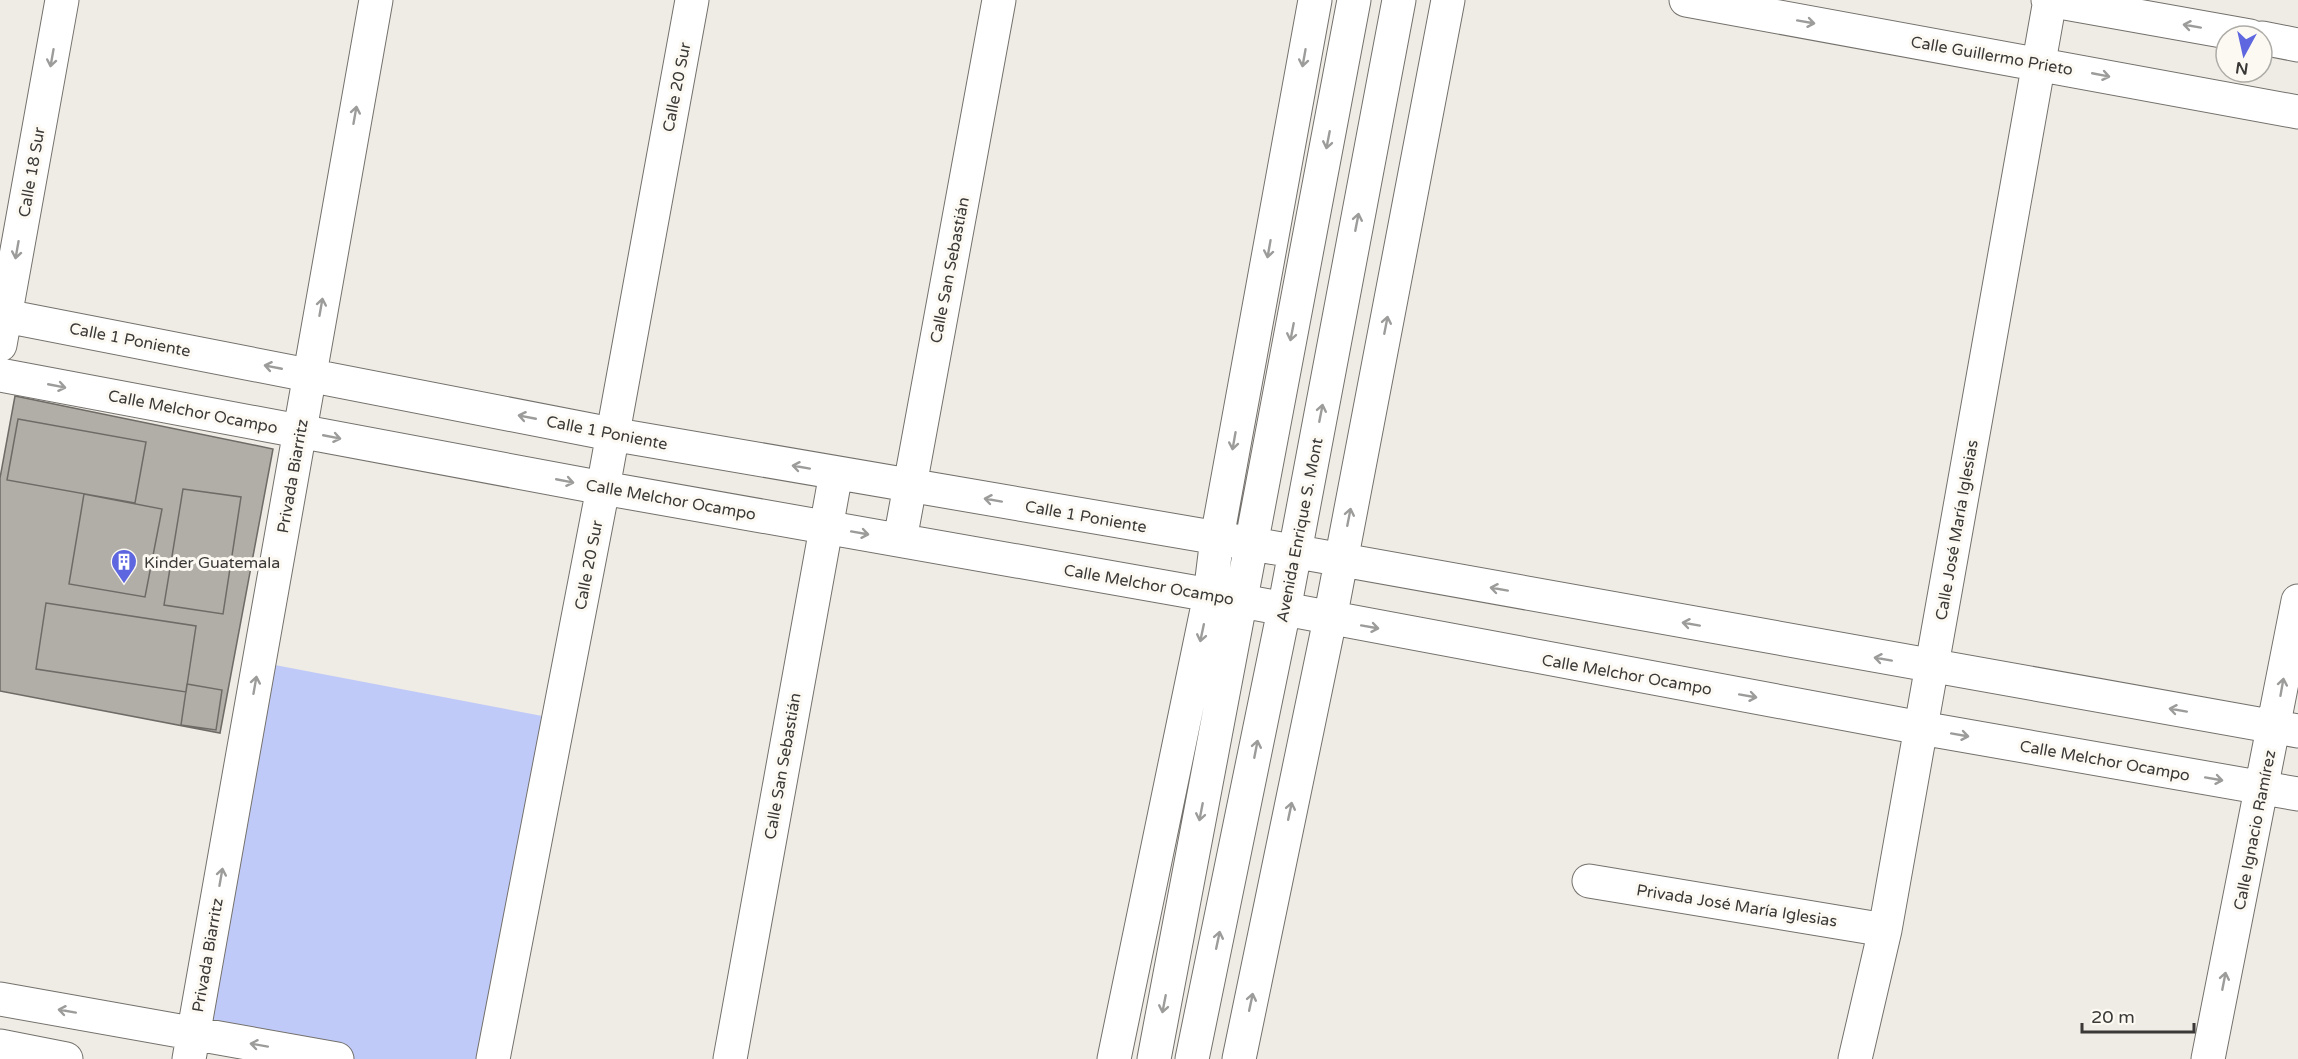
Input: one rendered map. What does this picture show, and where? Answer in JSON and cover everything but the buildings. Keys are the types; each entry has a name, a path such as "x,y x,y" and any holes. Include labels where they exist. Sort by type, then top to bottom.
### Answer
{"street":[{"name":"Calle 18 Sur","path":"2,325 62,0"},
{"name":"Privada Biarritz","path":"191,1046 376,0"},
{"name":"Calle 20 Sur","path":"493,1059 603,488 611,434 692,0"},
{"name":"Calle San Sebastián","path":"900,540 999,0"},
{"path":"1114,1059 1210,595 1216,538 1315,0"},
{"path":"1154,1059 1354,0"},
{"name":"Avenida Enrique S. Mont","path":"1192,1059 1284,610 1400,0"},
{"path":"1239,1059 1330,619 1448,0"},
{"name":"Calle Guillermo Prieto","path":"1686,0 1757,6 2038,64 2298,112"},
{"path":"2049,0 2214,30"},
{"name":"Calle José María Iglesias","path":"1856,1059 1885,930 2049,0"},
{"path":"2274,40 2298,45"},
{"name":"Calle 1 Poniente","path":"2,325 310,374 611,434 1216,538"},
{"name":"Calle Melchor Ocampo","path":"0,375 603,488 1210,595 1921,728 2298,794"},
{"name":"Calle San Sebastián","path":"730,1059 836,473"},
{"path":"1216,538 1931,668 2286,729"},
{"name":"Calle Ignacio Ramírez","path":"2208,1059 2264,787 2286,729 2298,601"},
{"name":"Privada José María Iglesias","path":"1589,881 1885,930"},
{"path":"0,999 191,1046 337,1059"},
{"path":"0,1046 66,1059"}],"shaded area":[{"path":"259,662 558,719 493,1059 337,1059 193,1034"}],"place":[{"name":"Kinder Guatemala","path":"124,585"}]}
